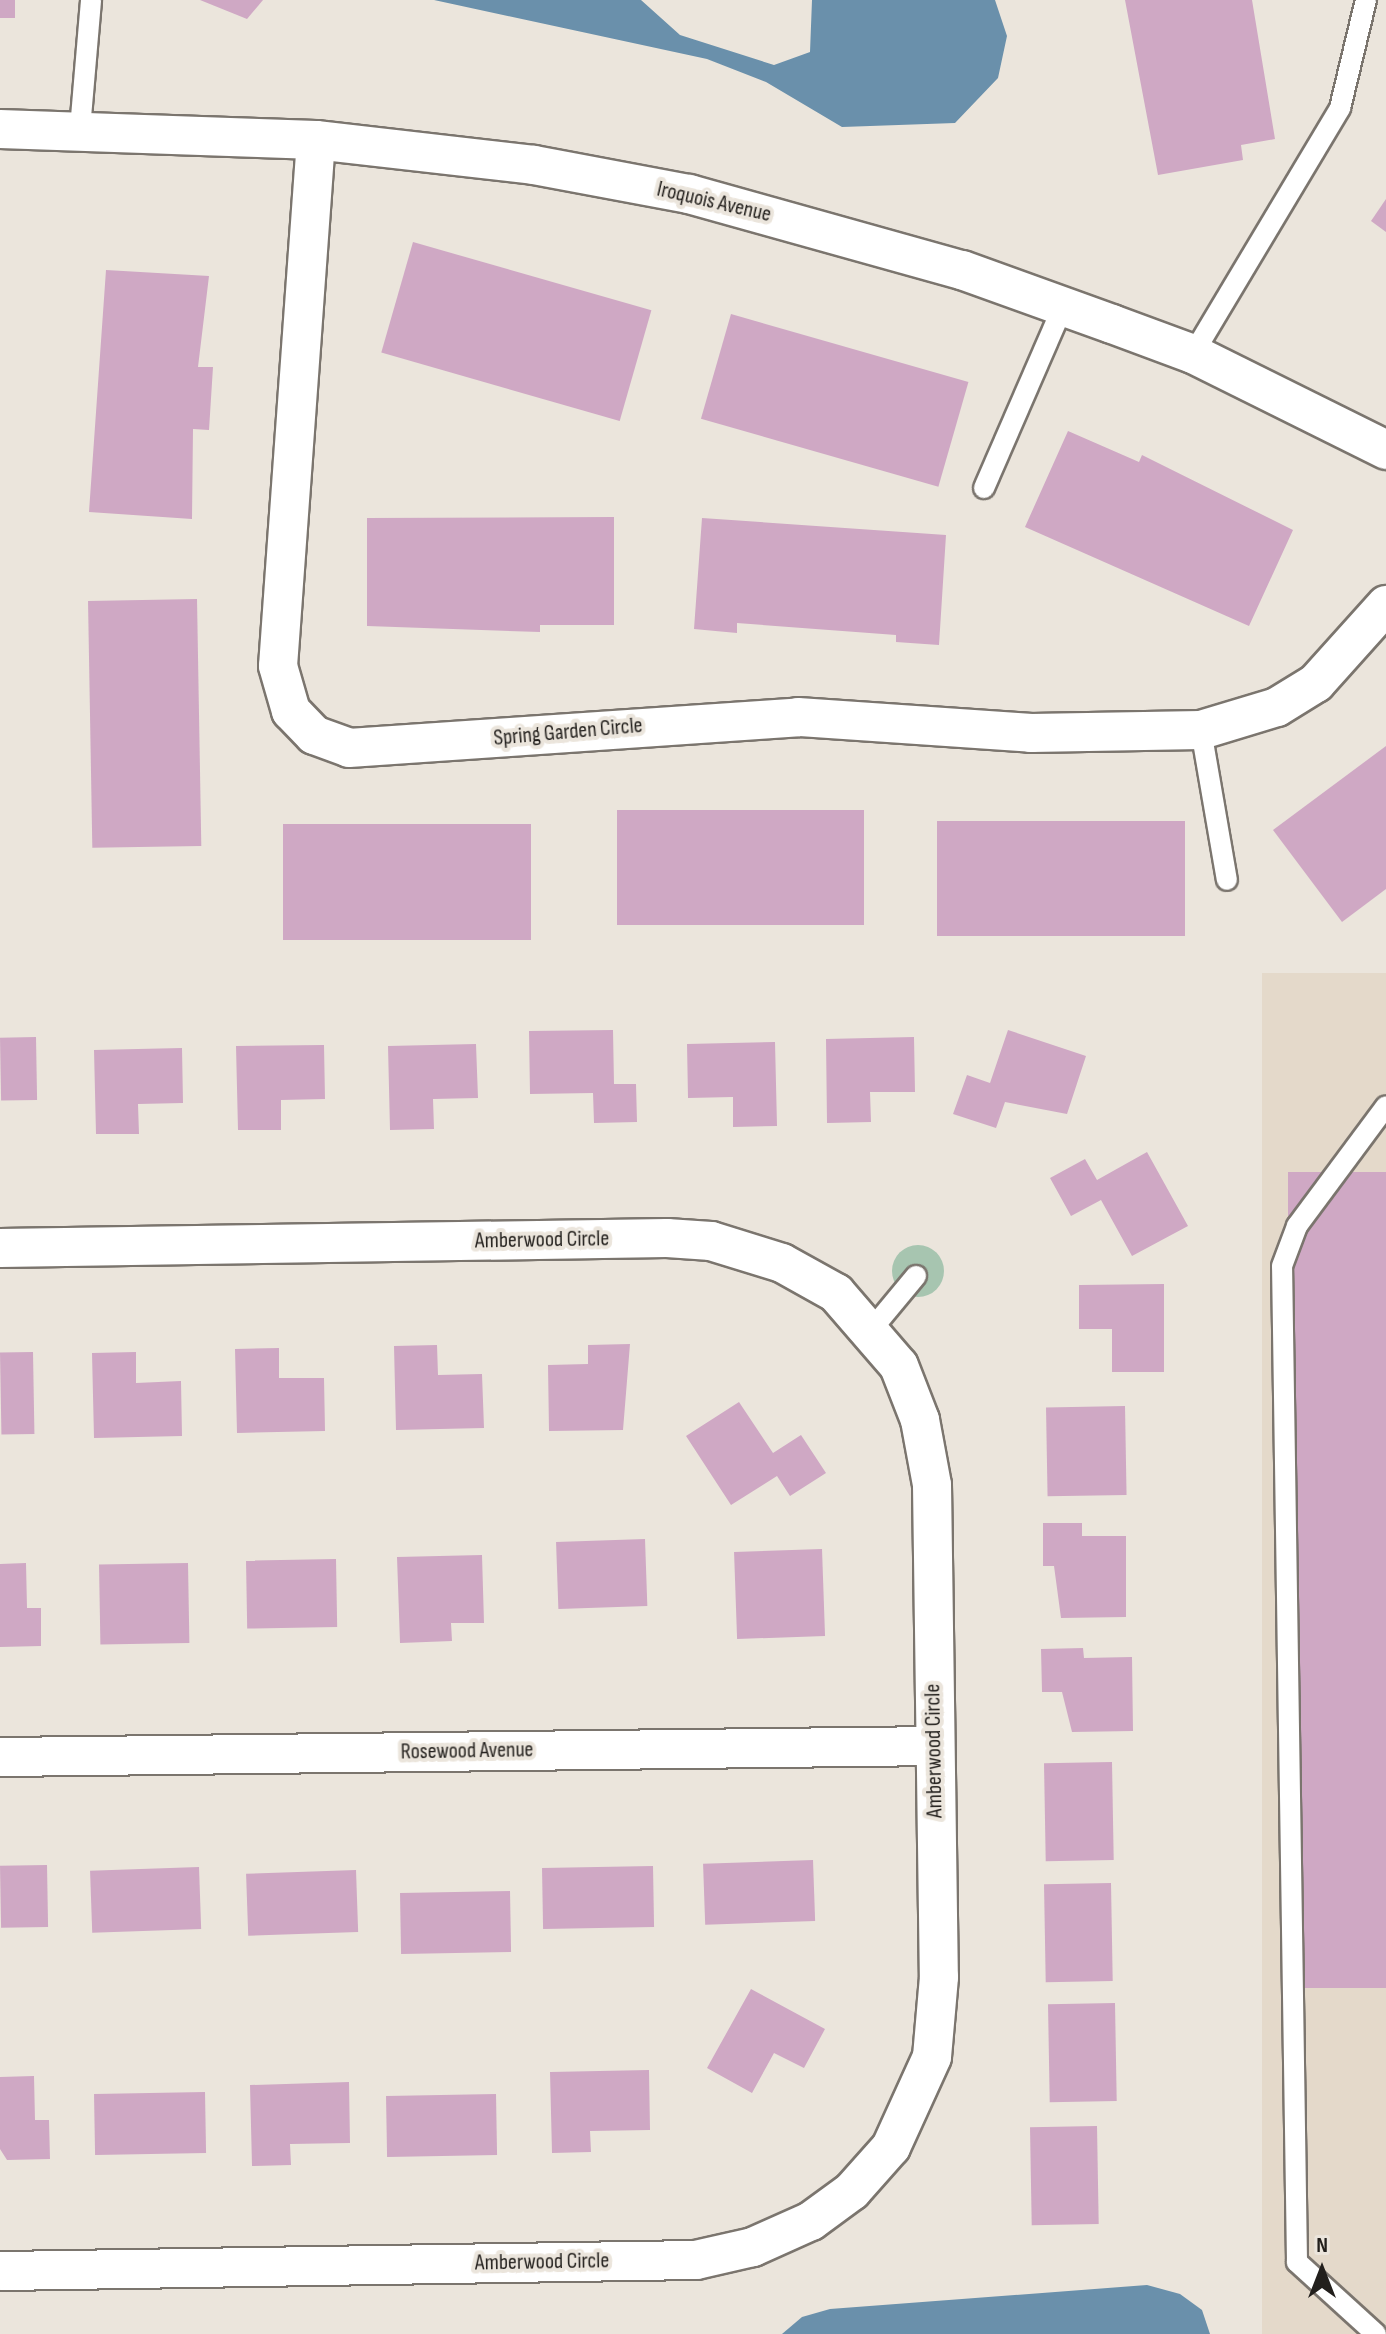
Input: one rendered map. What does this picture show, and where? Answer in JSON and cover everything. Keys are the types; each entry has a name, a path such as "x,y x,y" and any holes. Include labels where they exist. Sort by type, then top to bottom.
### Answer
{"street":[{"name":"Iroquois Avenue","path":"0,129 80,129 316,140 534,165 689,194 832,231 1063,306 1193,354 1386,450"},
{"name":"Spring Garden Circle","path":"316,140 278,666 291,711 314,735 349,748 798,717 1031,733 1201,730 1265,712 1316,683 1386,605"},
{"name":"Amberwood Circle","path":"0,1248 711,1241 782,1263 836,1293 872,1329 899,1366 916,1410 932,1485 939,1977 932,2057 891,2147 852,2191 811,2221 753,2247 696,2260 0,2271"},
{"name":"Rosewood Avenue","path":"0,1757 934,1746"}],"lane":[{"path":"80,129 91,0"},
{"path":"1193,354 1340,108 1366,0"},
{"path":"984,488 1063,306"},
{"path":"1201,730 1227,880"},
{"path":"1376,2334 1297,2262 1282,1266 1297,1226 1386,1106"},
{"path":"872,1329 916,1276"}],"shaded area":[{"path":"1262,973 1386,973 1386,2334 1262,2334"}],"green space":[{"path":"918,1245 937,1252 944,1271 937,1290 918,1297 899,1290 892,1271 899,1252"}],"water":[{"path":"434,0 641,0 680,35 774,65 810,52 812,0 995,0 1007,36 998,78 955,123 842,127 766,82 707,59"},
{"path":"1147,2285 1180,2294 1202,2310 1210,2334 782,2334 802,2317 830,2309"}],"building":[{"path":"0,0 15,0 15,18 0,18"},
{"path":"200,0 263,0 247,19"},
{"path":"1125,0 1252,0 1275,139 1241,145 1243,160 1158,175"},
{"path":"1386,199 1386,232 1371,221"},
{"path":"413,242 651,310 620,421 381,353"},
{"path":"106,270 209,276 198,367 213,367 209,430 193,429 192,519 89,512"},
{"path":"731,314 968,382 938,487 701,419"},
{"path":"1068,431 1139,462 1142,455 1293,530 1249,626 1025,527"},
{"path":"614,517 614,625 540,625 540,632 367,626 367,518"},
{"path":"702,518 946,535 939,645 896,642 896,635 737,623 737,633 694,629"},
{"path":"197,599 201,846 92,848 88,601"},
{"path":"1386,746 1386,889 1342,922 1273,830"},
{"path":"617,810 864,810 864,925 617,925"},
{"path":"937,821 1185,821 1185,936 937,936"},
{"path":"283,824 531,824 531,940 283,940"},
{"path":"613,1030 614,1084 636,1084 637,1122 594,1123 593,1093 530,1094 529,1031"},
{"path":"1008,1030 1086,1056 1067,1114 1005,1102 996,1128 953,1114 967,1075 990,1083"},
{"path":"36,1037 37,1100 1,1101 0,1038"},
{"path":"914,1037 915,1092 870,1092 871,1122 827,1123 826,1039"},
{"path":"775,1042 777,1126 733,1127 733,1097 688,1098 687,1044"},
{"path":"476,1044 478,1098 433,1099 434,1129 390,1130 388,1046"},
{"path":"324,1045 325,1099 281,1100 281,1130 238,1130 236,1046"},
{"path":"182,1048 183,1103 138,1104 139,1134 96,1134 94,1050"},
{"path":"1147,1152 1188,1226 1132,1256 1101,1200 1071,1216 1050,1178 1085,1159 1097,1180"},
{"path":"1288,1172 1386,1172 1386,1988 1288,1988"},
{"path":"1164,1284 1164,1372 1112,1372 1112,1329 1079,1329 1079,1285"},
{"path":"630,1344 623,1430 549,1431 548,1365 588,1364 588,1345"},
{"path":"437,1345 438,1375 482,1374 484,1428 396,1430 394,1346"},
{"path":"279,1348 279,1378 324,1378 325,1431 237,1433 235,1349"},
{"path":"33,1352 34,1434 1,1435 0,1353"},
{"path":"136,1352 136,1383 181,1381 182,1436 94,1438 92,1353"},
{"path":"739,1402 773,1453 801,1435 826,1473 790,1496 777,1476 731,1505 686,1436"},
{"path":"1125,1406 1127,1495 1048,1496 1046,1407"},
{"path":"1043,1523 1082,1523 1082,1536 1126,1536 1126,1617 1061,1618 1054,1566 1043,1566"},
{"path":"645,1539 647,1606 558,1609 556,1542"},
{"path":"822,1549 825,1636 737,1639 734,1552"},
{"path":"482,1555 484,1623 451,1623 452,1641 400,1643 397,1557"},
{"path":"336,1559 337,1627 247,1629 246,1561"},
{"path":"26,1563 27,1608 41,1608 41,1646 0,1647 0,1564"},
{"path":"188,1563 189,1643 100,1645 99,1565"},
{"path":"1083,1648 1084,1658 1132,1657 1133,1731 1072,1732 1062,1692 1042,1692 1041,1649"},
{"path":"1112,1762 1114,1860 1046,1861 1044,1763"},
{"path":"813,1860 815,1921 705,1925 703,1864"},
{"path":"47,1865 48,1927 1,1928 0,1866"},
{"path":"653,1866 654,1927 543,1929 542,1868"},
{"path":"199,1867 201,1929 92,1933 90,1871"},
{"path":"356,1870 358,1932 248,1936 246,1874"},
{"path":"1111,1883 1113,1981 1046,1982 1044,1884"},
{"path":"510,1891 511,1952 401,1954 400,1893"},
{"path":"751,1989 825,2029 804,2068 774,2053 752,2093 707,2068"},
{"path":"1115,2003 1117,2101 1050,2102 1048,2004"},
{"path":"649,2070 650,2130 590,2131 591,2152 552,2153 550,2072"},
{"path":"34,2076 35,2120 49,2120 50,2159 7,2160 0,2149 0,2077"},
{"path":"349,2082 350,2143 290,2144 291,2165 252,2166 250,2085"},
{"path":"205,2092 206,2153 95,2155 94,2094"},
{"path":"496,2094 497,2155 387,2157 386,2096"},
{"path":"1097,2126 1099,2224 1032,2225 1030,2127"}]}
